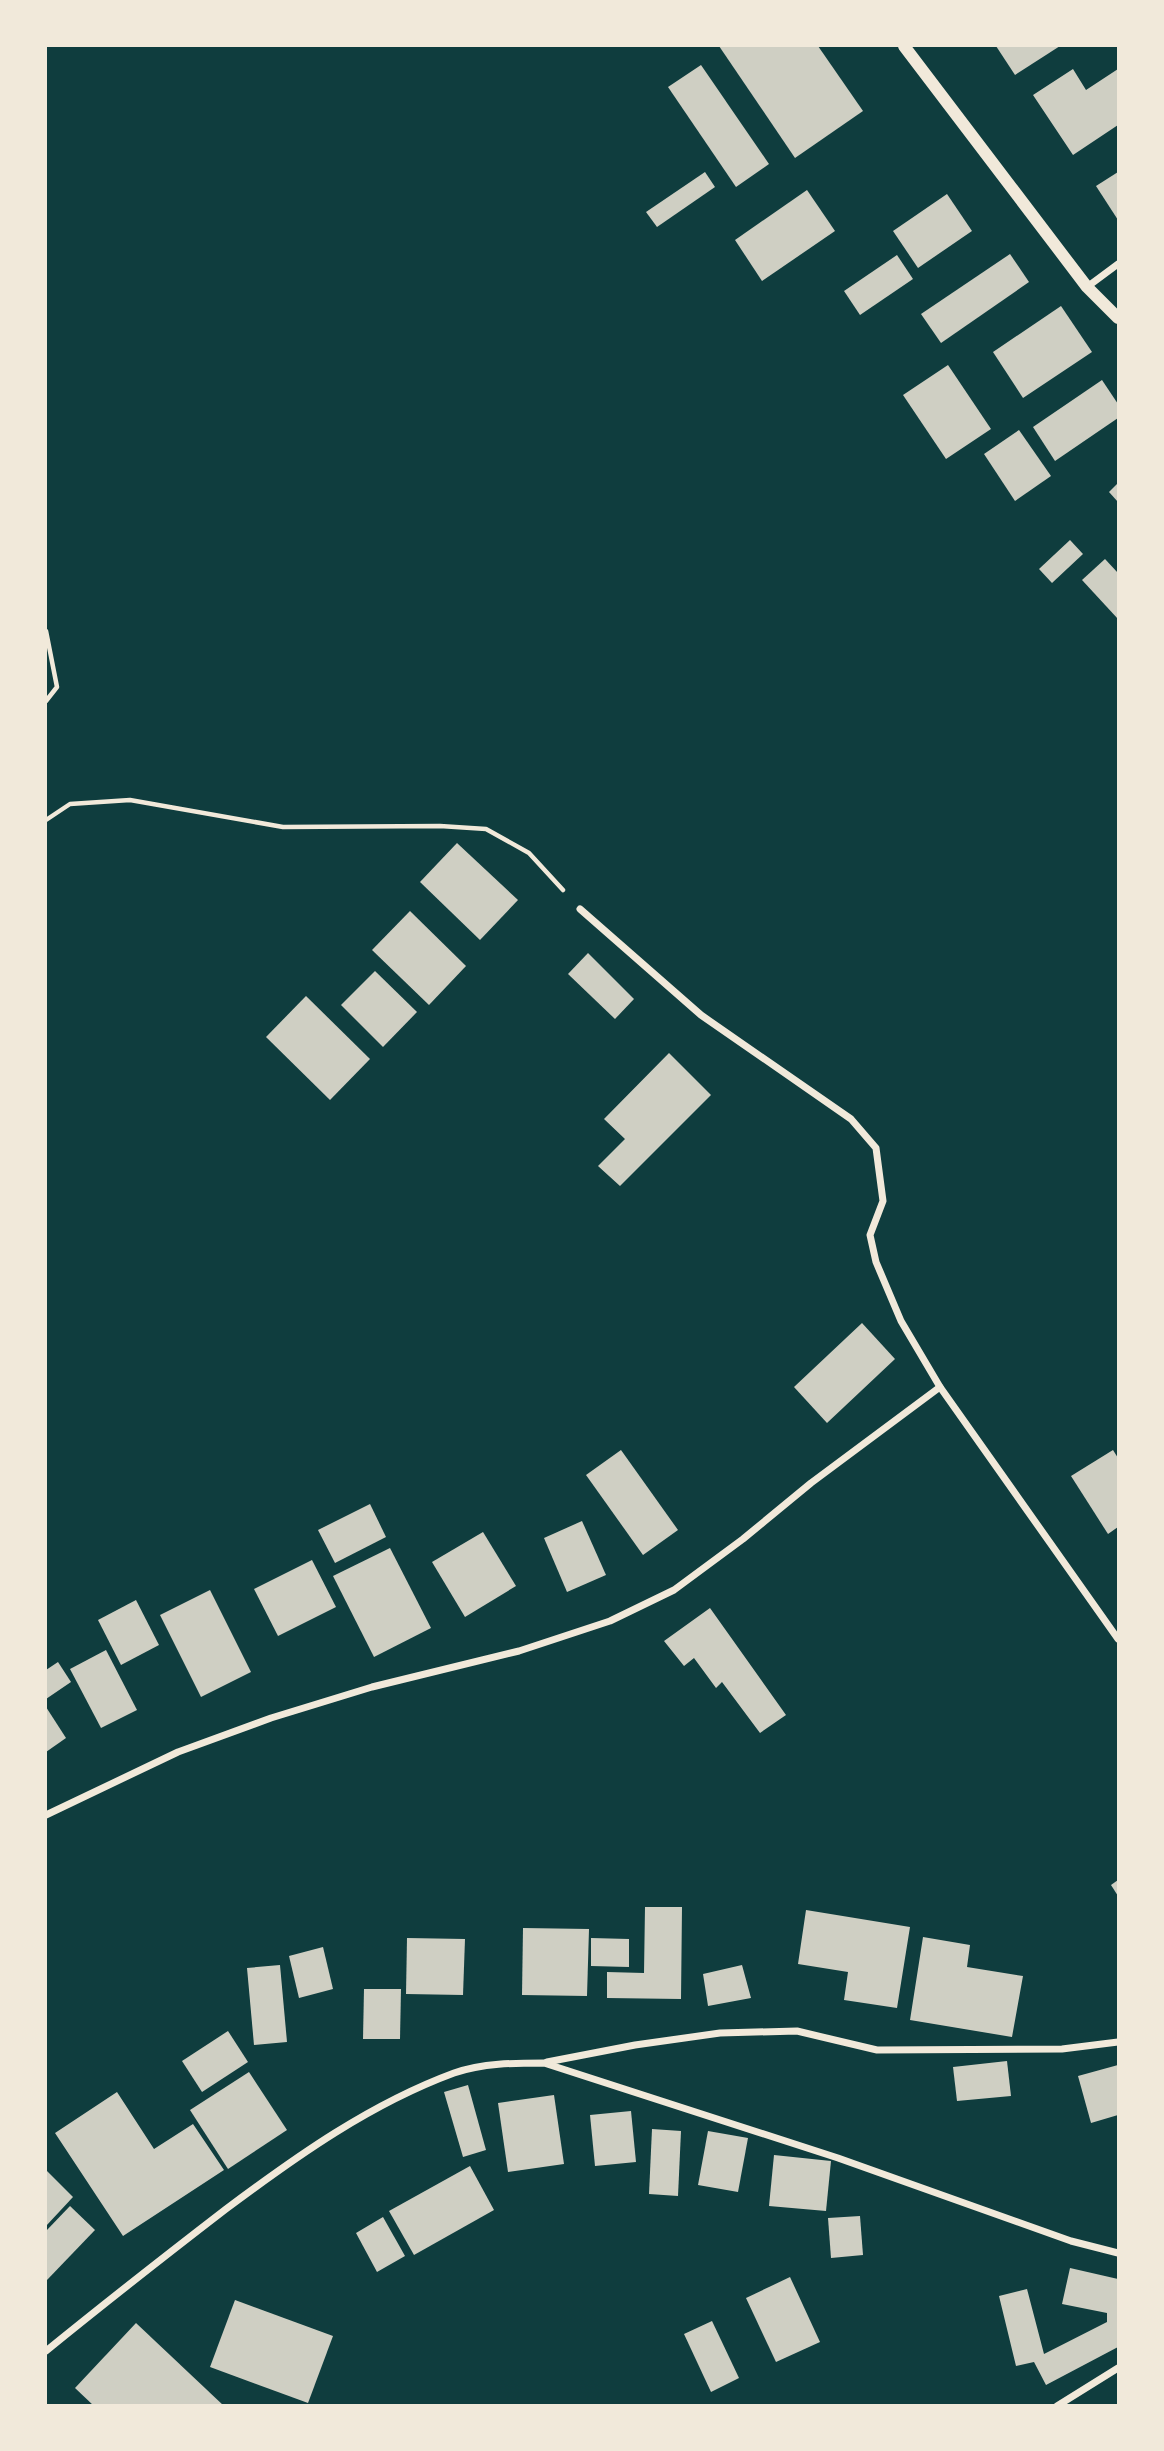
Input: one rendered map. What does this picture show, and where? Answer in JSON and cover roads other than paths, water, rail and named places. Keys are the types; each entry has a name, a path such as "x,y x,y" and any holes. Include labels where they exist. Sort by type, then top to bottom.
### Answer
{"street":[{"path":"904,46 1087,287 1118,318"},
{"path":"1087,287 1118,264"},
{"path":"580,909 701,1015 851,1119 876,1148 883,1201 870,1235 876,1262 901,1321 940,1387 1118,1639"},
{"path":"46,1815 178,1752 271,1718 372,1687 519,1651 610,1621 674,1590 940,1387"},
{"path":"46,2351 285,2165 374,2109 456,2072 504,2063 544,2063 635,2045 720,2033 797,2031 877,2050 1062,2049 1118,2042"},
{"path":"544,2063 838,2158 1071,2241 1118,2253"},
{"path":"1058,2406 1118,2368"}]}
